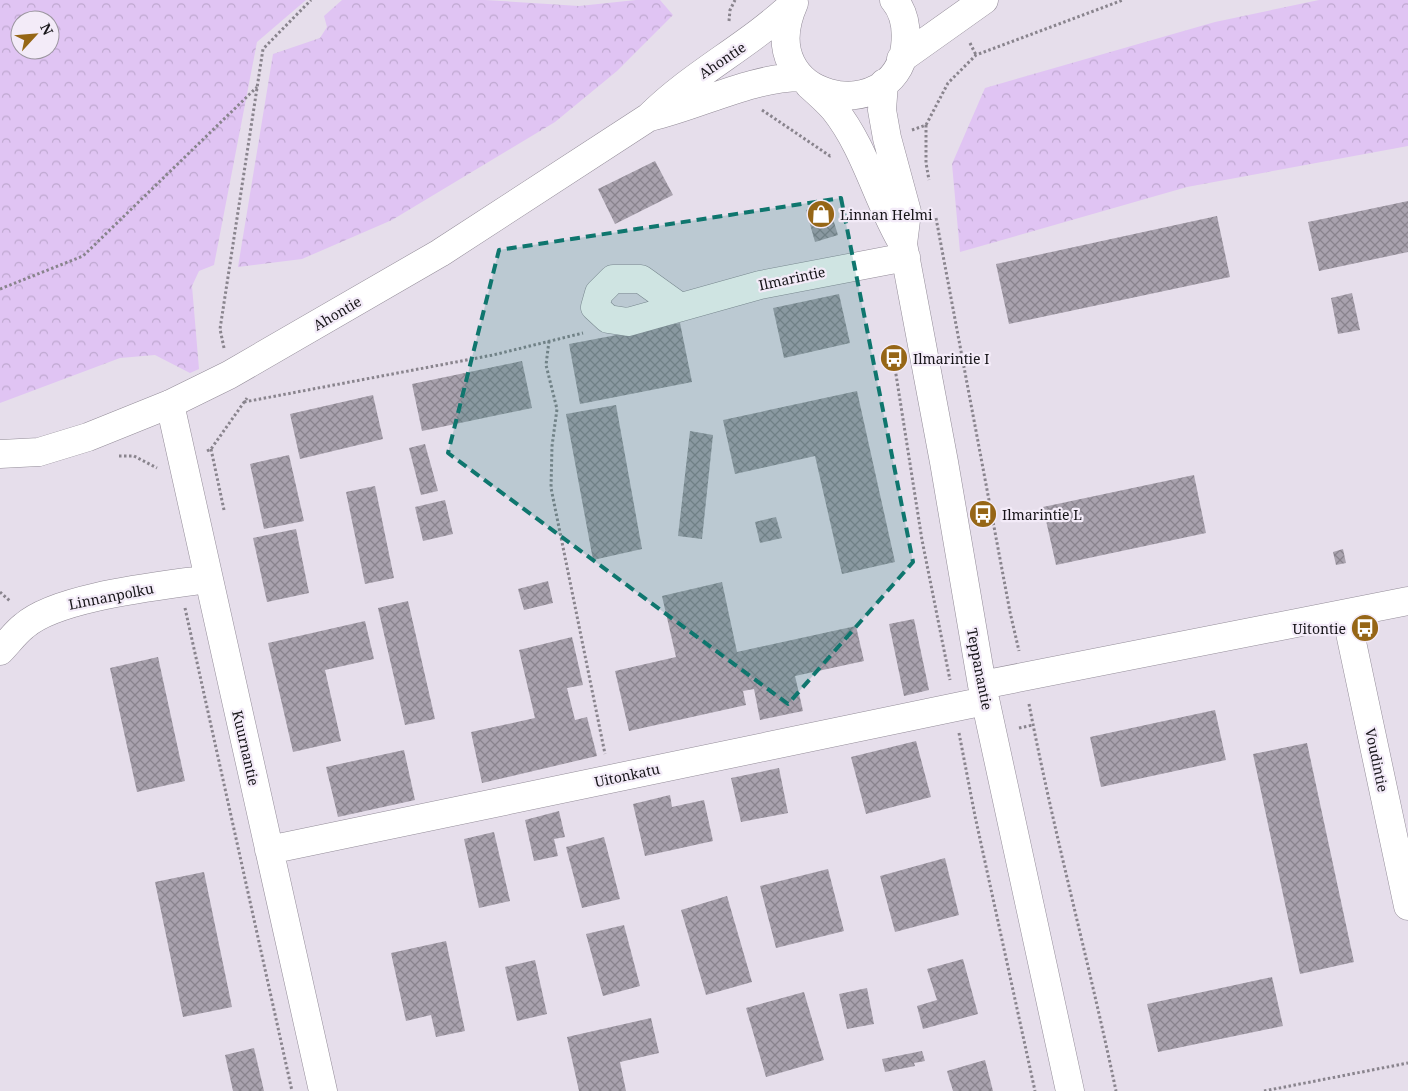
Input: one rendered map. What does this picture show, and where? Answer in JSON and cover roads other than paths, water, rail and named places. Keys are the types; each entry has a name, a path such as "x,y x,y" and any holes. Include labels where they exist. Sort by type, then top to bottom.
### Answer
{"street":[{"path":"805,81 825,93 842,97 859,95 876,89 884,83 898,67 907,36 904,20 894,0"},
{"path":"901,59 984,0"},
{"name":"Teppanantie","path":"796,2 788,18 785,36 787,53 805,81 834,109 858,148 888,220 904,250"},
{"name":"Ahontie","path":"0,454 39,452 88,437 170,404 229,375 440,253 649,117 672,94 769,27 796,2"},
{"name":"Ahontie","path":"649,117 682,109 776,77 805,81"},
{"name":"Teppanantie","path":"884,83 882,110 887,138 907,212 904,250 984,693 1070,1091"},
{"name":"Ilmarintie","path":"680,307 760,284 904,250"},
{"name":"Kuurnantie","path":"170,404 168,466 208,579 323,1091"},
{"name":"Linnanpolku","path":"0,651 25,625 56,607 90,599 208,579"},
{"path":"984,693 1024,676 1408,601"},
{"name":"Voudintie","path":"1346,614 1408,906"},
{"name":"Uitonkatu","path":"269,850 955,708 984,693"}],"place":[{"name":"Linnan Helmi","path":"821,214"},
{"name":"Ilmarintie I","path":"894,358"},
{"name":"Ilmarintie L","path":"983,514"},
{"name":"Uitontie","path":"1365,628"}]}
